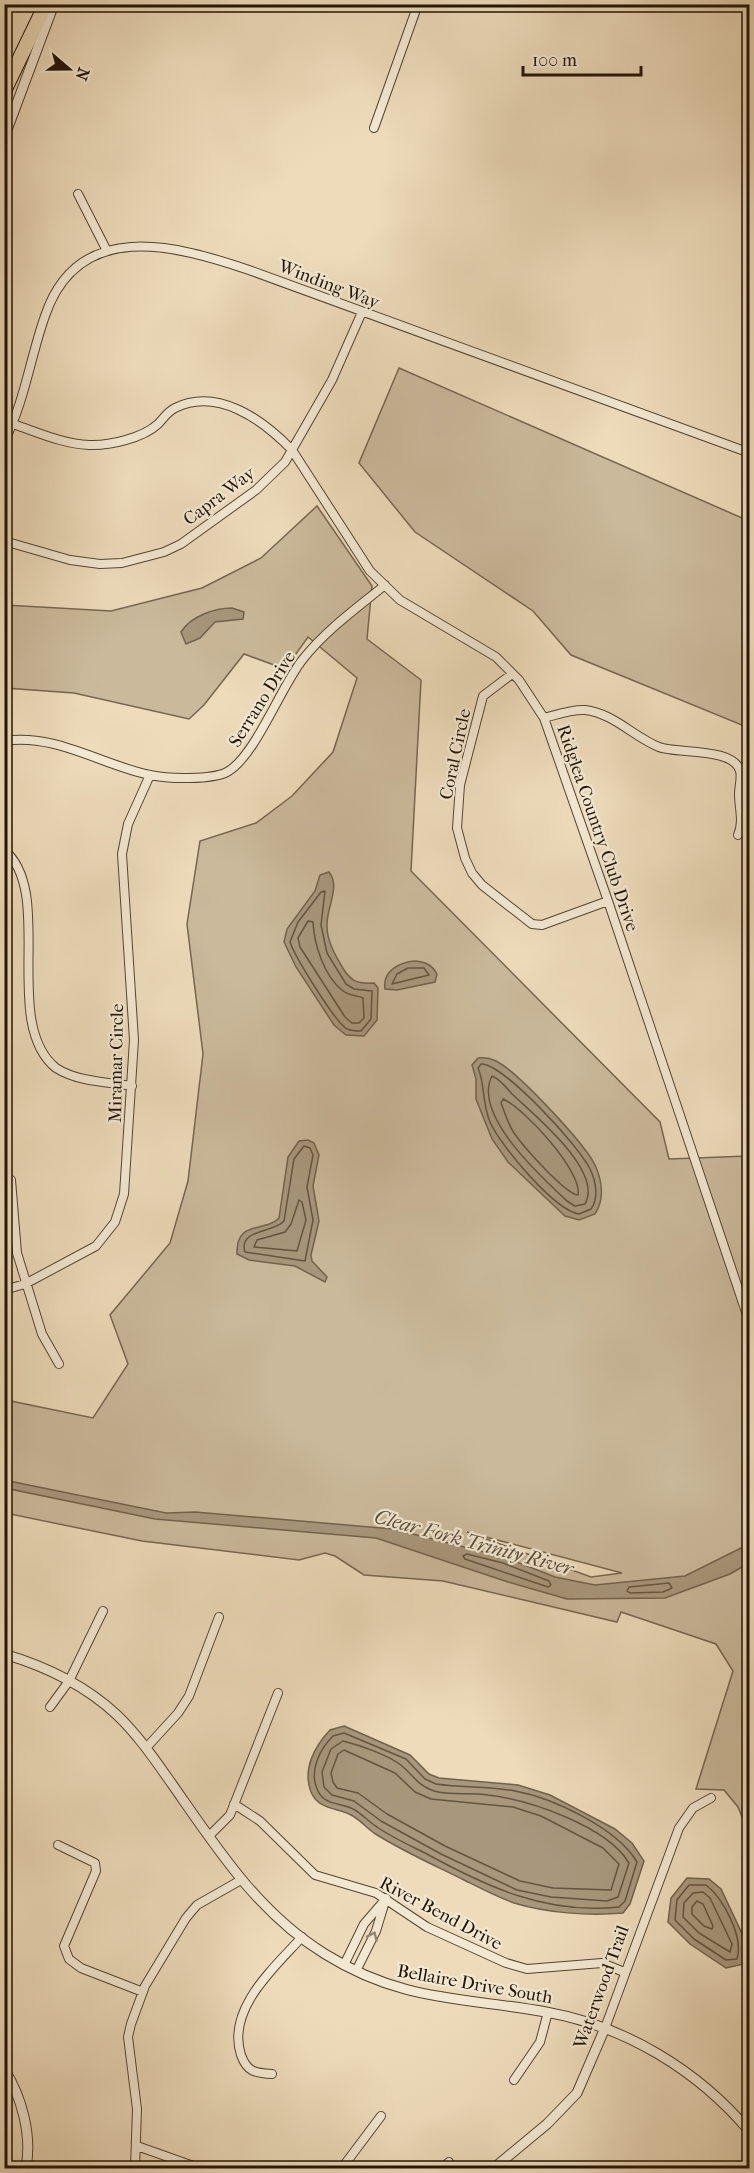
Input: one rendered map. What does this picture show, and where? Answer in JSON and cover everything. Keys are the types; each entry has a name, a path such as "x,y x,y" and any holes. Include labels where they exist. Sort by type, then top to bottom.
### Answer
{"highway":[{"path":"4,91 46,4"}],"street":[{"path":"4,138 54,4"},
{"path":"374,128 418,4"},
{"path":"78,194 107,252"},
{"name":"Winding Way","path":"4,442 24,399 30,366 45,314 57,289 77,265 107,252 141,246 183,249 249,270 750,453"},
{"name":"Capra Way","path":"4,541 70,560 100,564 122,563 164,552 181,544 256,490 285,462 332,380 362,312"},
{"name":"Ridglea Country Club Drive","path":"13,424 68,442 89,445 128,438 159,424 174,408 206,402 226,405 250,415 276,433 292,450 370,571 400,600 480,645 513,674 544,718 750,1324"},
{"name":"Serrano Drive","path":"4,741 24,739 45,742 150,775 180,777 218,775 238,764 290,676 304,658 324,636 385,585"},
{"name":"Coral Circle","path":"513,674 483,696 472,730 458,805 457,828 465,858 482,885 532,924 542,925 608,901"},
{"path":"544,718 584,710 614,720 661,748 684,749 723,757 737,765 741,771 739,797 742,825 738,835"},
{"name":"Miramar Circle","path":"4,1290 25,1284 96,1246 115,1222 127,1179 134,1040 133,984 122,854 128,824 150,775"},
{"path":"4,850 16,860 21,874 24,904 21,968 23,1000 30,1035 38,1050 47,1062 71,1076 132,1086"},
{"path":"11,1180 17,1253 25,1284 42,1334 60,1364"},
{"path":"50,1707 69,1680 103,1611"},
{"path":"146,1748 178,1713 189,1696 219,1617"},
{"name":"Bellaire Drive South","path":"4,1654 40,1665 69,1680 116,1714 146,1748 254,1897 302,1937 344,1965 394,1988 440,1998 548,2012 605,2028 663,2056 678,2066 720,2100 750,2132"},
{"path":"209,1836 226,1822 278,1693"},
{"name":"Waterwood Trail","path":"494,2169 547,2124 577,2093 605,2028 666,1860 686,1815 711,1798"},
{"name":"River Bend Drive","path":"234,1804 260,1821 315,1875 386,1898 427,1927 520,1968 602,1963 624,1972"},
{"path":"58,1845 95,1863 96,1871 64,1946 69,1959 81,1968 143,1992"},
{"path":"135,2169 137,2109 128,2037 143,1992 173,1938 197,1905 241,1880"},
{"path":"344,1965 364,1924 386,1898"},
{"path":"356,1971 376,1931 386,1898"},
{"path":"272,2074 254,2073 246,2067 237,2041 241,2023 254,1993 302,1937"},
{"path":"514,2080 540,2042 548,2012"},
{"path":"4,2068 12,2081 24,2118 28,2145 26,2169"},
{"path":"342,2169 381,2116"},
{"path":"137,2146 199,2169"},
{"path":"442,2169 449,2162"}],"shaded area":[{"path":"399,368 749,521 749,728 571,655 533,611 415,532 359,463"},
{"path":"317,506 372,586 367,639 421,680 411,871 660,1122 669,1159 748,1156 749,1144 749,1834 738,1807 724,1790 696,1789 733,1671 716,1644 621,1612 617,1622 443,1581 364,1575 335,1556 325,1553 299,1560 142,1541 5,1513 4,1395 11,1401 93,1418 128,1364 110,1315 170,1243 188,1181 203,1054 187,924 200,841 256,823 292,796 333,752 357,678 308,637 285,669 244,654 204,705 189,719 74,693 5,688 5,605 111,611 202,588 261,558","holes":["467,1532 622,1573 591,1577"]}],"water":[{"path":"232,608 244,612 243,619 215,622 200,638 186,644 181,632 185,626 211,611"},
{"path":"329,872 334,884 327,919 331,946 351,978 358,982 374,983 378,988 377,1020 364,1036 346,1035 334,1025 296,967 284,942 287,929 315,891 320,875"},
{"path":"415,961 433,968 437,974 435,982 397,990 385,989 389,972 404,963"},
{"path":"478,1058 496,1061 506,1068 550,1109 578,1141 595,1165 601,1183 600,1202 595,1214 579,1220 565,1216 508,1162 492,1139 476,1099 476,1079 472,1065"},
{"path":"308,1140 314,1143 319,1155 313,1186 319,1221 311,1255 312,1261 327,1277 325,1282 295,1266 249,1260 237,1254 238,1243 246,1231 279,1218 288,1157 299,1141"},
{"path":"4,1480 166,1513 195,1512 393,1529 504,1557 555,1577 595,1585 685,1576 749,1544 749,1563 730,1574 665,1598 567,1599 376,1538 155,1519 5,1488"},
{"path":"344,1726 410,1755 429,1774 439,1778 518,1785 550,1795 615,1829 632,1843 644,1861 630,1904 623,1913 596,1914 568,1913 514,1903 418,1858 374,1833 348,1813 324,1806 311,1792 309,1766 319,1743 330,1730"},
{"path":"687,1878 709,1879 721,1889 746,1942 744,1964 726,1968 690,1944 668,1922 671,1898"}],"water label":[{"name":"Clear Fork Trinity River","path":"474,1542"}]}
